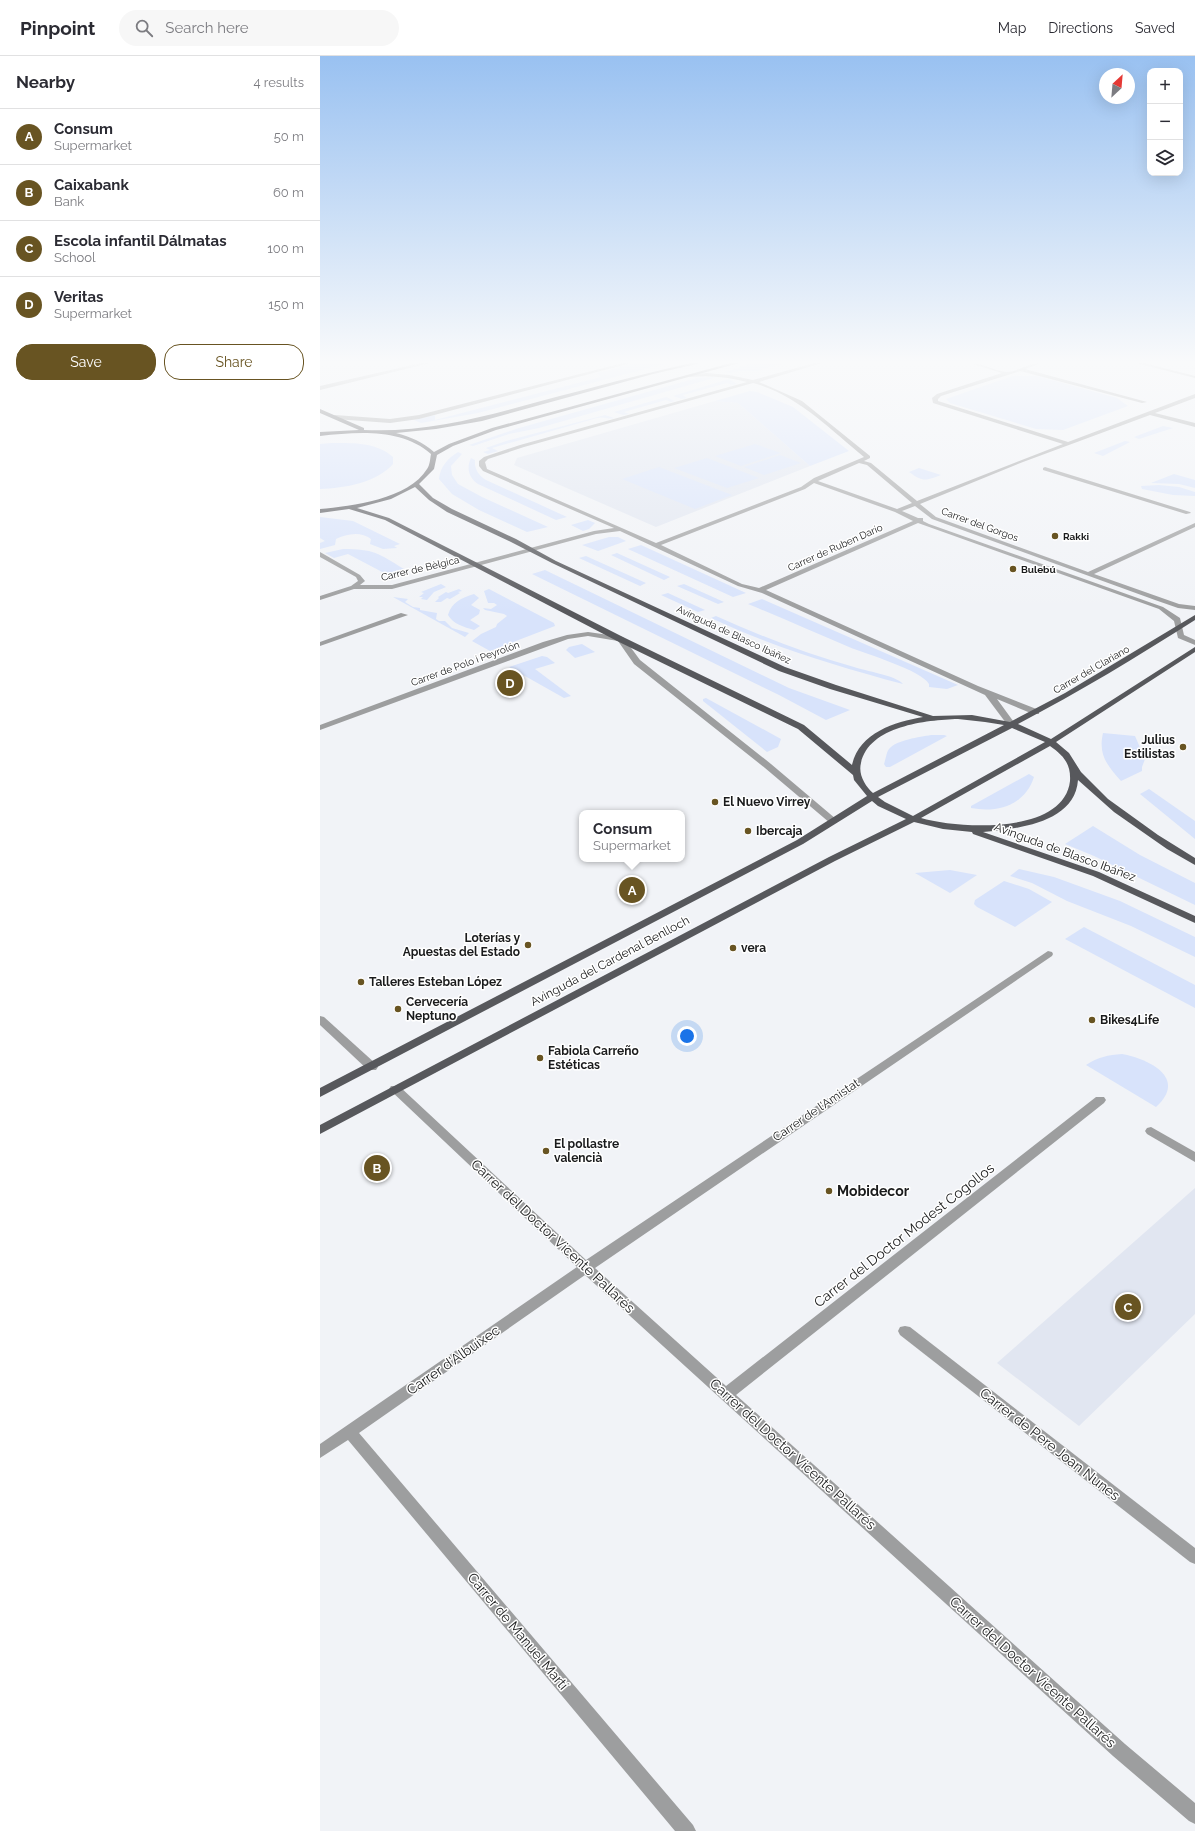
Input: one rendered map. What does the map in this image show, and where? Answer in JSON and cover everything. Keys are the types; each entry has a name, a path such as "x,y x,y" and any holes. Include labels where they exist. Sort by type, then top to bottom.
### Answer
{"main road":[{"path":"424,446 434,454"},
{"path":"434,454 449,446"},
{"path":"320,511 349,508 390,498 416,484 430,470 434,461 434,454"},
{"name":"Avinguda de Blasco Ibáñez","path":"416,484 422,491 440,505 533,550 558,564 782,669 832,687 934,718"},
{"name":"Avinguda de Blasco Ibáñez","path":"349,508 387,518 620,639 701,677 801,727 856,773"},
{"name":"Carrer del Clariano","path":"872,797 1036,712 1129,659 1195,617"},
{"path":"1051,742 1195,649"},
{"name":"Avinguda de Blasco Ibáñez","path":"1075,771 1076,782 1073,793 1065,804 1052,813 1035,821 1015,826 992,829 968,829 940,826 913,819 890,809 872,797 863,788 856,773 855,764 857,756 869,740 897,726 934,718 981,719 1012,725 1032,732 1051,742 1066,756 1075,771 1109,805 1156,838 1195,862"},
{"name":"Avinguda del Cardenal Benlloch","path":"320,1130 395,1089 913,819 1051,742"},
{"name":"Avinguda del Cardenal Benlloch","path":"320,1094 800,842 872,797"},
{"name":"Avinguda de Blasco Ibáñez","path":"968,829 1096,874 1195,920"}],"street":[{"path":"523,446 498,453 482,461 482,466 485,470 625,531 654,546 740,585 759,591 988,694 1036,712"},
{"path":"654,546 804,488 813,481 868,457 854,446"},
{"path":"897,511 1065,446"},
{"name":"Carrer del Gorgos","path":"860,461 869,464 934,518 1178,606 1195,608"},
{"path":"1045,468 1188,513"},
{"name":"Carrer del Gorgos","path":"813,481 897,511 918,521 1161,608 1177,620 1178,628"},
{"path":"918,521 925,515 925,511"},
{"name":"Carrer de Ruben Darío","path":"759,591 918,521"},
{"path":"1089,574 1195,525"},
{"path":"478,565 596,532 609,530 625,531"},
{"path":"320,554 358,576 362,581 353,587"},
{"name":"Carrer de Bèlgica","path":"320,598 353,587 392,587 478,565"},
{"path":"320,644 404,615"},
{"path":"1178,628 1181,636 1195,643"},
{"name":"Carrer de Polo i Peyrolón","path":"320,728 567,637 588,634 620,639"},
{"name":"Avinguda de Blasco Ibáñez","path":"620,639 637,662 833,821"},
{"path":"988,694 1012,725"},
{"name":"Carrer de l'Amistat","path":"586,1268 1048,954"},
{"path":"320,1019 372,1066"},
{"name":"Carrer del Doctor Vicente Pallarés","path":"395,1089 586,1268 1120,1750 1195,1815"},
{"name":"Carrer del Doctor Modest Cogollos","path":"727,1394 1100,1100"},
{"path":"1151,1131 1195,1158"},
{"name":"Carrer d'Albuixec","path":"320,1452 586,1268"},
{"name":"Carrer de Pere Joan Nunes","path":"905,1331 1195,1557"},
{"name":"Carrer de Manuel Martí","path":"350,1432 687,1831"}],"shaded area":[{"path":"320,446 371,446 379,448 393,457 393,464 378,476 369,480 350,486 320,489"},
{"path":"500,446 492,448 498,451 488,454 483,452 490,450 486,448"},
{"path":"559,446 787,446 810,466 656,527 514,465 517,458"},
{"path":"749,446 760,446 781,453 741,466 715,456"},
{"path":"787,446 842,446 849,451 810,466"},
{"path":"1113,446 1123,446 1103,456 1094,453"},
{"path":"458,452 462,454 451,466 452,475 458,484 482,497 548,527 527,532 479,510 452,494 439,479 445,463"},
{"path":"780,455 801,463 764,475 744,467"},
{"path":"471,458 475,460 475,466 478,472 486,480 567,517 556,520 478,484 472,479 469,472 469,462"},
{"path":"707,458 759,478 727,488 674,468"},
{"path":"659,467 732,495 695,509 622,479"},
{"path":"919,468 941,475 924,480 909,472"},
{"path":"1174,474 1195,480 1195,488 1179,484 1151,483"},
{"path":"1159,485 1179,487 1195,492 1195,496 1173,495 1142,489 1141,486"},
{"path":"320,517 353,521 400,544 394,546 397,548 383,549 370,544 371,539 367,536 354,534 340,537 336,539 335,545 320,549 320,543 325,541 320,538"},
{"path":"588,520 595,523 589,529 583,531 571,525"},
{"path":"609,537 618,537 626,541 598,551 582,545"},
{"path":"641,545 746,593 733,597 628,549"},
{"path":"343,549 369,551 388,559 404,569 386,574 348,554 334,558 325,553"},
{"path":"617,553 670,577 664,580 611,555"},
{"path":"586,556 646,583 640,586 579,558"},
{"path":"545,570 789,688 850,710 826,720 779,695 532,574"},
{"path":"441,584 446,587 434,592 427,600 421,599 423,597 419,597 424,593 421,592"},
{"path":"684,584 724,602 718,604 677,586"},
{"path":"459,589 462,591 458,592 460,593 450,599 447,598 441,602 435,602 439,598 438,597 446,592 448,593"},
{"path":"489,589 554,623 555,626 490,651 472,641 481,634 496,627 497,624 507,616 485,610 483,608 491,609 497,605 494,603 488,603 484,591"},
{"path":"668,593 705,610 698,612 661,595"},
{"path":"474,594 479,598 471,605 480,610 479,614 470,620 480,626 474,630 456,623 448,615 452,607 458,601"},
{"path":"393,597 408,599 405,602 413,607 420,608 420,610 437,613 436,619 439,621 445,621 452,628 469,633 465,637"},
{"path":"762,599 958,685 947,689 929,687 929,684 916,673 849,647 748,604"},
{"path":"716,616 801,650 859,669 894,678 903,684 829,663 781,647 711,618"},
{"path":"582,644 595,652 575,658 566,650 569,647"},
{"path":"542,656 547,657 555,663 535,669 571,696 564,698 509,667"},
{"path":"706,698 781,739 778,747 767,752 703,701 703,699"},
{"path":"1103,733 1135,736 1145,759 1142,771 1121,781 1108,765 1103,754"},
{"path":"931,735 947,736 890,767 886,767 884,764 888,751 892,746 908,739"},
{"path":"1029,774 1034,777 1030,787 1017,800 1009,805 991,809 971,808 971,806"},
{"path":"1149,789 1195,821 1195,839 1140,794"},
{"path":"1093,826 1140,855 1195,883 1195,905 1094,856 1065,844"},
{"path":"1019,869 1054,877 1120,901 1195,937 1195,957 1131,926 1067,901 1032,883 1010,876"},
{"path":"950,870 977,875 950,893 915,873"},
{"path":"1004,881 1029,889 1052,902 1015,927 974,904 975,900"},
{"path":"1084,927 1195,985 1195,1008 1065,939"},
{"path":"1122,1054 1143,1060 1153,1065 1166,1079 1168,1087 1165,1097 1156,1107 1086,1065 1103,1057"},
{"path":"1195,1188 1195,1314 1079,1426 997,1363"}],"place":[{"name":"Rakki","path":"1055,536"},
{"name":"Bulebú","path":"1013,569"},
{"name":"Veritas","path":"510,683"},
{"name":"Julius Estilistas","path":"1183,747"},
{"name":"El Nuevo Virrey","path":"715,802"},
{"name":"Ibercaja","path":"748,831"},
{"name":"Consum","path":"632,890"},
{"name":"Loterías y Apuestas del Estado","path":"528,945"},
{"name":"vera","path":"733,948"},
{"name":"Talleres Esteban López","path":"361,982"},
{"name":"Cervecería Neptuno","path":"398,1009"},
{"name":"Bikes4Life","path":"1092,1020"},
{"name":"Fabiola Carreño Estéticas","path":"540,1058"},
{"name":"El pollastre valencià","path":"546,1151"},
{"name":"Caixabank","path":"377,1168"},
{"name":"Mobidecor","path":"829,1191"},
{"name":"Escola infantil Dálmatas","path":"1128,1307"}]}
